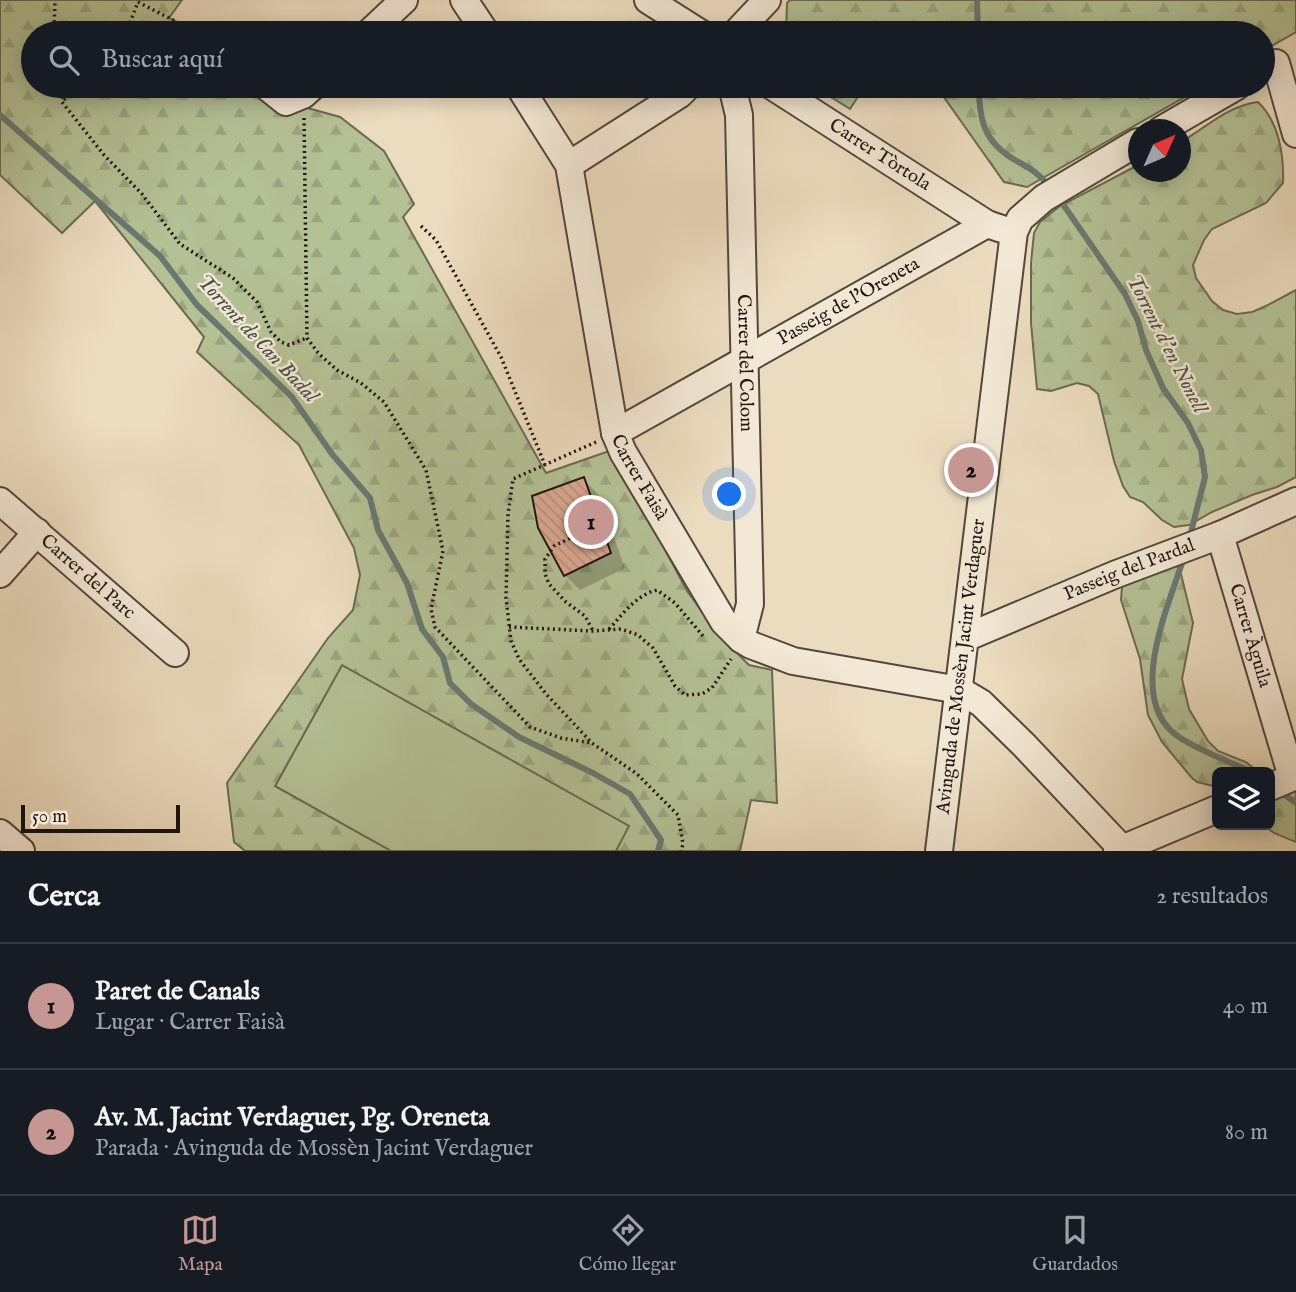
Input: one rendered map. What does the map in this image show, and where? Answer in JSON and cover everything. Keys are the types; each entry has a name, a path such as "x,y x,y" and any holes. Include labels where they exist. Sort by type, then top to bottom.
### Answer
{"street":[{"path":"382,21 404,0"},
{"path":"464,0 478,21"},
{"path":"648,0 681,21"},
{"path":"747,21 767,0"},
{"path":"1278,62 1296,134"},
{"name":"Carrer Faisà","path":"527,98 569,165 615,433 622,452 724,622 741,639 793,661 959,690"},
{"path":"569,165 674,98"},
{"name":"Carrer del Colom","path":"735,98 739,115 750,604 741,639"},
{"name":"Carrer Tòrtola","path":"791,98 987,224"},
{"path":"1180,119 1216,98"},
{"path":"987,224 1014,233 1020,219 1052,193 1128,148"},
{"name":"Passeig de l'Oreneta","path":"615,433 987,224"},
{"name":"Avinguda de Mossèn Jacint Verdaguer","path":"939,851 1014,233"},
{"name":"Carrer del Parc","path":"0,500 176,653"},
{"name":"Passeig del Pardal","path":"965,638 1114,575 1220,535 1296,501"},
{"path":"0,574 37,532"},
{"name":"Carrer Àguila","path":"1220,535 1286,780"},
{"path":"959,690 981,703 1121,850 1212,811"},
{"path":"0,833 21,851"}],"path":[{"path":"54,21 55,0"},
{"path":"130,21 138,1 176,21"},
{"path":"63,98 62,102 104,155 142,194 180,244 233,278 257,302 271,332 281,342 289,345 307,338"},
{"path":"62,102 66,98"},
{"path":"308,98 307,338 319,354 337,370 373,391 384,402 426,470 443,551 431,609 435,627 530,727 561,738 592,743"},
{"path":"421,226 436,240 501,357 545,465"},
{"path":"615,433 513,479 508,514 506,597 511,641 519,659 547,695 592,743 637,774 678,815 683,844 681,851"},
{"path":"575,536 554,547 545,559 545,574 549,584 585,615 593,631"},
{"path":"609,629 633,603 647,592 657,590 675,603 710,643"},
{"path":"509,627 593,631 621,629 638,635 653,648 675,687 685,695 702,694 712,688 721,677 741,639"}],"green space":[{"path":"0,0 182,0 169,18 175,21 21,21 21,98 281,98 286,102 340,117 384,151 414,204 403,217 546,473 612,450 687,591 722,638 749,665 772,670 777,803 751,800 740,851 616,851 629,826 342,665 275,786 391,851 245,851 234,842 227,783 328,638 353,610 360,575 354,548 299,445 197,352 204,337 95,201 62,233 0,175"},
{"path":"790,0 1296,0 1296,32 1275,44 1275,21 786,21 787,3"},
{"path":"832,98 857,98 850,109"},
{"path":"944,98 1183,98 1146,119 1128,119 1128,129 1027,187 1004,182"},
{"path":"1258,102 1271,119 1279,140 1283,183 1266,203 1212,229 1193,265 1196,278 1212,301 1223,310 1237,314 1252,312 1296,290 1296,477 1212,512 1189,525 1174,527 1143,502 1130,497 1123,486 1114,461 1098,394 1089,386 1077,383 1051,391 1037,389 1031,323 1034,233 1040,222 1060,206 1128,170 1128,182 1191,182 1191,135 1227,112"},
{"path":"1172,564 1178,567 1193,623 1182,679 1189,709 1208,741 1218,751 1252,767 1212,767 1212,786 1197,782 1162,742 1148,715 1140,659 1121,600 1122,587 1126,581"},
{"path":"342,665 630,826 616,851 391,851 275,786"},
{"path":"1296,789 1296,842 1270,830 1275,830 1275,798"}],"building":[{"path":"584,477 611,553 564,576 538,528 532,496"}],"waterway":[{"name":"Torrent d'en Nonell","path":"977,0 978,21"},
{"name":"Torrent d'en Nonell","path":"980,98 985,129 996,146 1034,171 1049,186"},
{"name":"Torrent de Can Badal","path":"0,115 160,256 197,305 292,397 332,454 370,498 378,530 407,583 422,629 443,657 450,683 471,704 519,737 630,794 661,840 658,851"},
{"name":"Torrent d'en Nonell","path":"1058,197 1125,294 1163,388 1188,423 1201,450 1205,477 1189,540"},
{"name":"Torrent d'en Nonell","path":"1184,557 1155,652 1152,677 1154,700 1163,721 1179,737 1241,767"},
{"name":"Torrent d'en Nonell","path":"1278,790 1296,803"}],"place":[{"name":"Av. M. Jacint Verdaguer, Pg. Oreneta","path":"971,470"},
{"name":"Paret de Canals","path":"591,522"}]}
